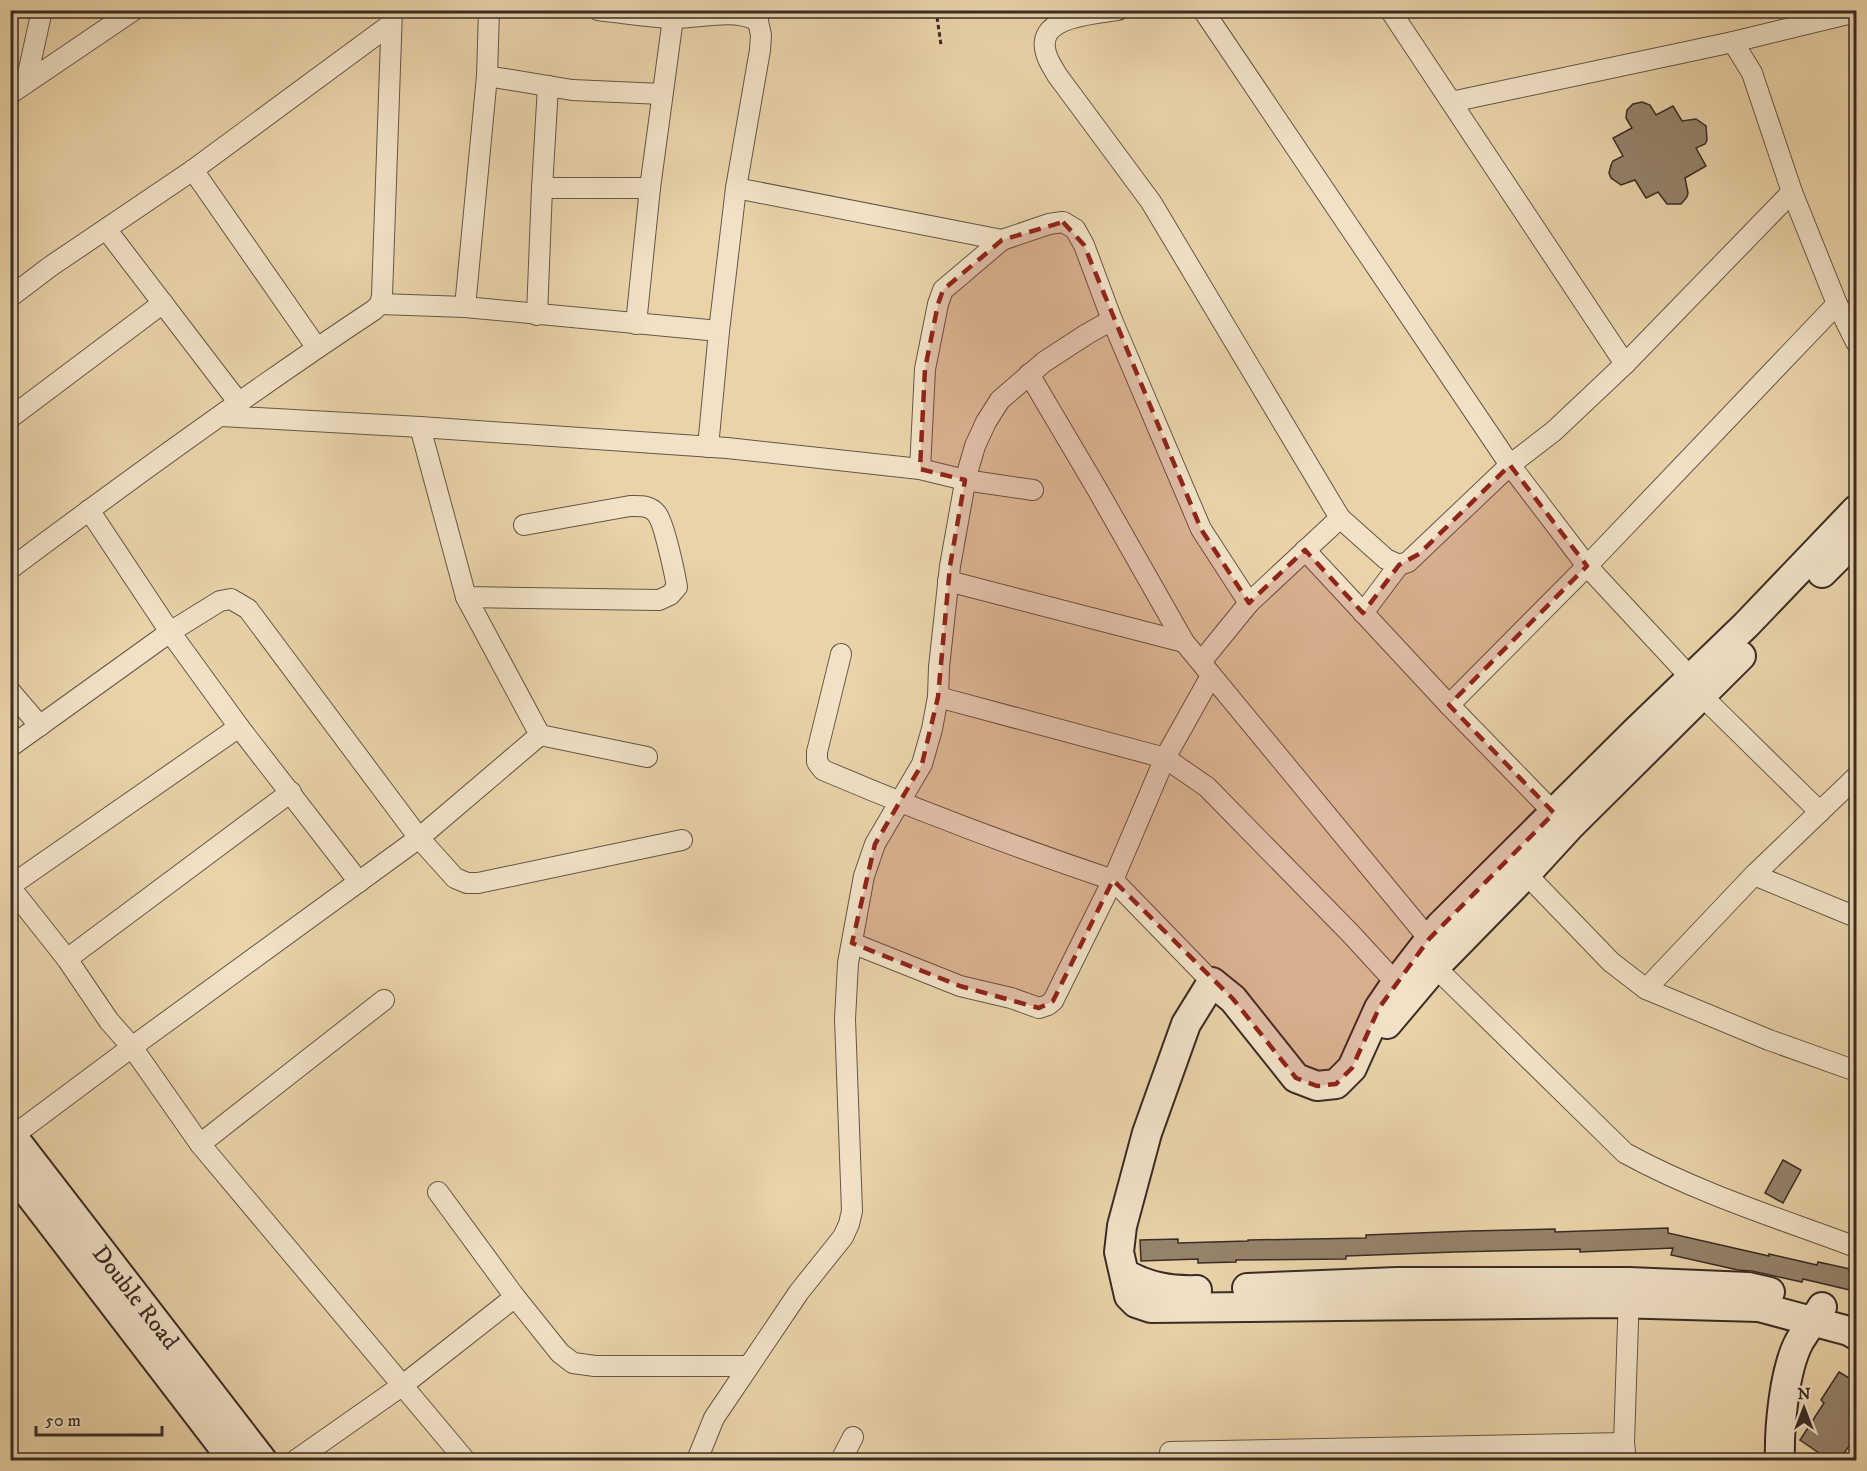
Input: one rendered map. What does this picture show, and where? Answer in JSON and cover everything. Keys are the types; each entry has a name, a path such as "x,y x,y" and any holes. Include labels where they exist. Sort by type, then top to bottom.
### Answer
{"street":[{"path":"18,88 42,10"},
{"path":"105,32 109,10"},
{"path":"18,88 105,32 134,10"},
{"path":"465,307 487,76 489,10"},
{"path":"597,10 673,18 748,15 758,21 761,35 760,50 736,188 708,447"},
{"path":"1118,10 1077,16 1055,24 1046,38 1046,52 1057,75 1151,202 1340,518 1386,559 1399,565"},
{"path":"1203,10 1510,465 1587,566 1696,686 1820,812"},
{"path":"1390,10 1625,364"},
{"path":"1451,102 1733,42 1857,12"},
{"path":"10,297 193,170 392,17"},
{"path":"10,569 89,510 380,304 392,17"},
{"path":"636,324 650,188 673,18"},
{"path":"1733,42 1752,73 1792,192 1837,304 1857,342"},
{"path":"487,76 572,90 662,94"},
{"path":"537,315 548,86"},
{"path":"193,170 317,348"},
{"path":"542,188 650,188"},
{"path":"736,188 1002,240"},
{"path":"1363,613 1399,565 1419,554 1510,465 1554,431 1625,364 1792,192"},
{"path":"920,469 925,369 943,290 1002,240 1063,222 1075,229 1084,245 1112,320 1202,529 1249,603"},
{"path":"106,229 239,403"},
{"path":"10,418 163,303"},
{"path":"380,304 465,307 719,330"},
{"path":"1449,705 1587,566 1837,304"},
{"path":"697,1461 714,1418 799,1292 843,1237 849,1224 852,1211 845,1019 848,963 864,876 871,855 875,844 922,764 932,729 938,697 948,581 965,480 975,446 1000,400 1044,362 1112,320"},
{"path":"1029,374 1098,489 1184,642 1429,939"},
{"path":"221,416 708,447 920,469 965,480 1032,490"},
{"path":"420,427 466,597 540,735"},
{"path":"466,597 659,600 670,595 677,587 658,514 646,506 630,506 524,525"},
{"path":"89,510 170,632 239,727 359,882"},
{"path":"1359,1051 1391,1020 1435,967 1570,826 1696,686 1746,625 1857,510"},
{"path":"852,943 960,986 1011,998 1039,1008 1053,1001 1113,880 1206,669 1249,603 1340,518"},
{"path":"841,654 817,752 817,762 823,770 1010,845 1113,880 1212,982 1233,999 1296,1078 1317,1086 1335,1084 1352,1068 1379,1008 1429,939 1554,813 1857,539"},
{"path":"1305,550 1449,705 1554,813"},
{"path":"948,581 1184,642"},
{"path":"10,747 170,632 220,600 231,599 248,609 419,838 455,878 466,883 478,883 682,840"},
{"path":"10,691 40,726"},
{"path":"938,697 1165,758 1207,787 1396,983"},
{"path":"239,727 10,887 67,960 109,1021 132,1047 200,1144 465,1461"},
{"path":"540,735 647,757"},
{"path":"11,1136 419,838 540,735"},
{"path":"1646,989 1754,875 1857,777"},
{"path":"67,960 291,792"},
{"path":"1526,874 1611,962 1646,989 1769,1040 1857,1071"},
{"path":"1754,875 1857,917"},
{"path":"1435,967 1625,1153 1696,1188 1857,1247"},
{"path":"1212,982 1185,1024 1147,1133 1122,1226 1119,1252 1130,1296 1136,1303 1151,1308 1629,1292 1819,1313 1857,1320"},
{"path":"200,1144 384,1000"},
{"name":"Double Road","path":"11,1136 262,1461"},
{"name":"Double Road","path":"10,1169 234,1461"},
{"path":"438,1192 515,1297 560,1353 573,1363 595,1366 749,1366"},
{"path":"1170,1452 1625,1452 1629,1292"},
{"path":"296,1461 403,1385 515,1297"},
{"path":"1819,1313 1857,1335"},
{"path":"1785,1457 1782,1417 1790,1367 1799,1343 1819,1313"},
{"path":"841,1461 853,1437"}],"path":[{"path":"936,10 941,45"}],"highlighted area":[{"path":"1063,222 1084,245 1201,529 1249,603 1305,550 1363,613 1399,565 1419,554 1510,465 1587,566 1449,705 1554,813 1429,939 1379,1008 1352,1068 1336,1084 1317,1086 1296,1078 1233,999 1113,880 1053,1001 1039,1008 960,986 852,943 875,844 922,764 938,697 950,566 965,480 920,469 925,369 938,304 943,290 1002,240"}],"building":[{"path":"1642,102 1650,105 1656,115 1673,106 1682,121 1696,119 1706,126 1707,140 1705,144 1696,148 1706,166 1685,178 1688,193 1681,204 1667,204 1658,192 1646,198 1635,180 1621,185 1611,178 1609,173 1613,161 1623,156 1613,138 1632,128 1626,118 1627,110 1633,104"},
{"path":"1783,1160 1801,1170 1783,1203 1765,1193"},
{"path":"1668,1228 1668,1233 1769,1256 1769,1254 1817,1265 1818,1262 1855,1270 1850,1290 1803,1279 1802,1282 1738,1270 1671,1255 1673,1248 1580,1252 1580,1249 1455,1252 1346,1256 1346,1259 1236,1260 1236,1262 1198,1263 1198,1259 1141,1261 1140,1240 1178,1239 1178,1243 1366,1238 1366,1235 1470,1231 1555,1229 1555,1232"},
{"path":"1839,1372 1857,1383 1857,1434 1839,1461 1831,1461 1800,1440 1824,1403 1821,1400"}]}
